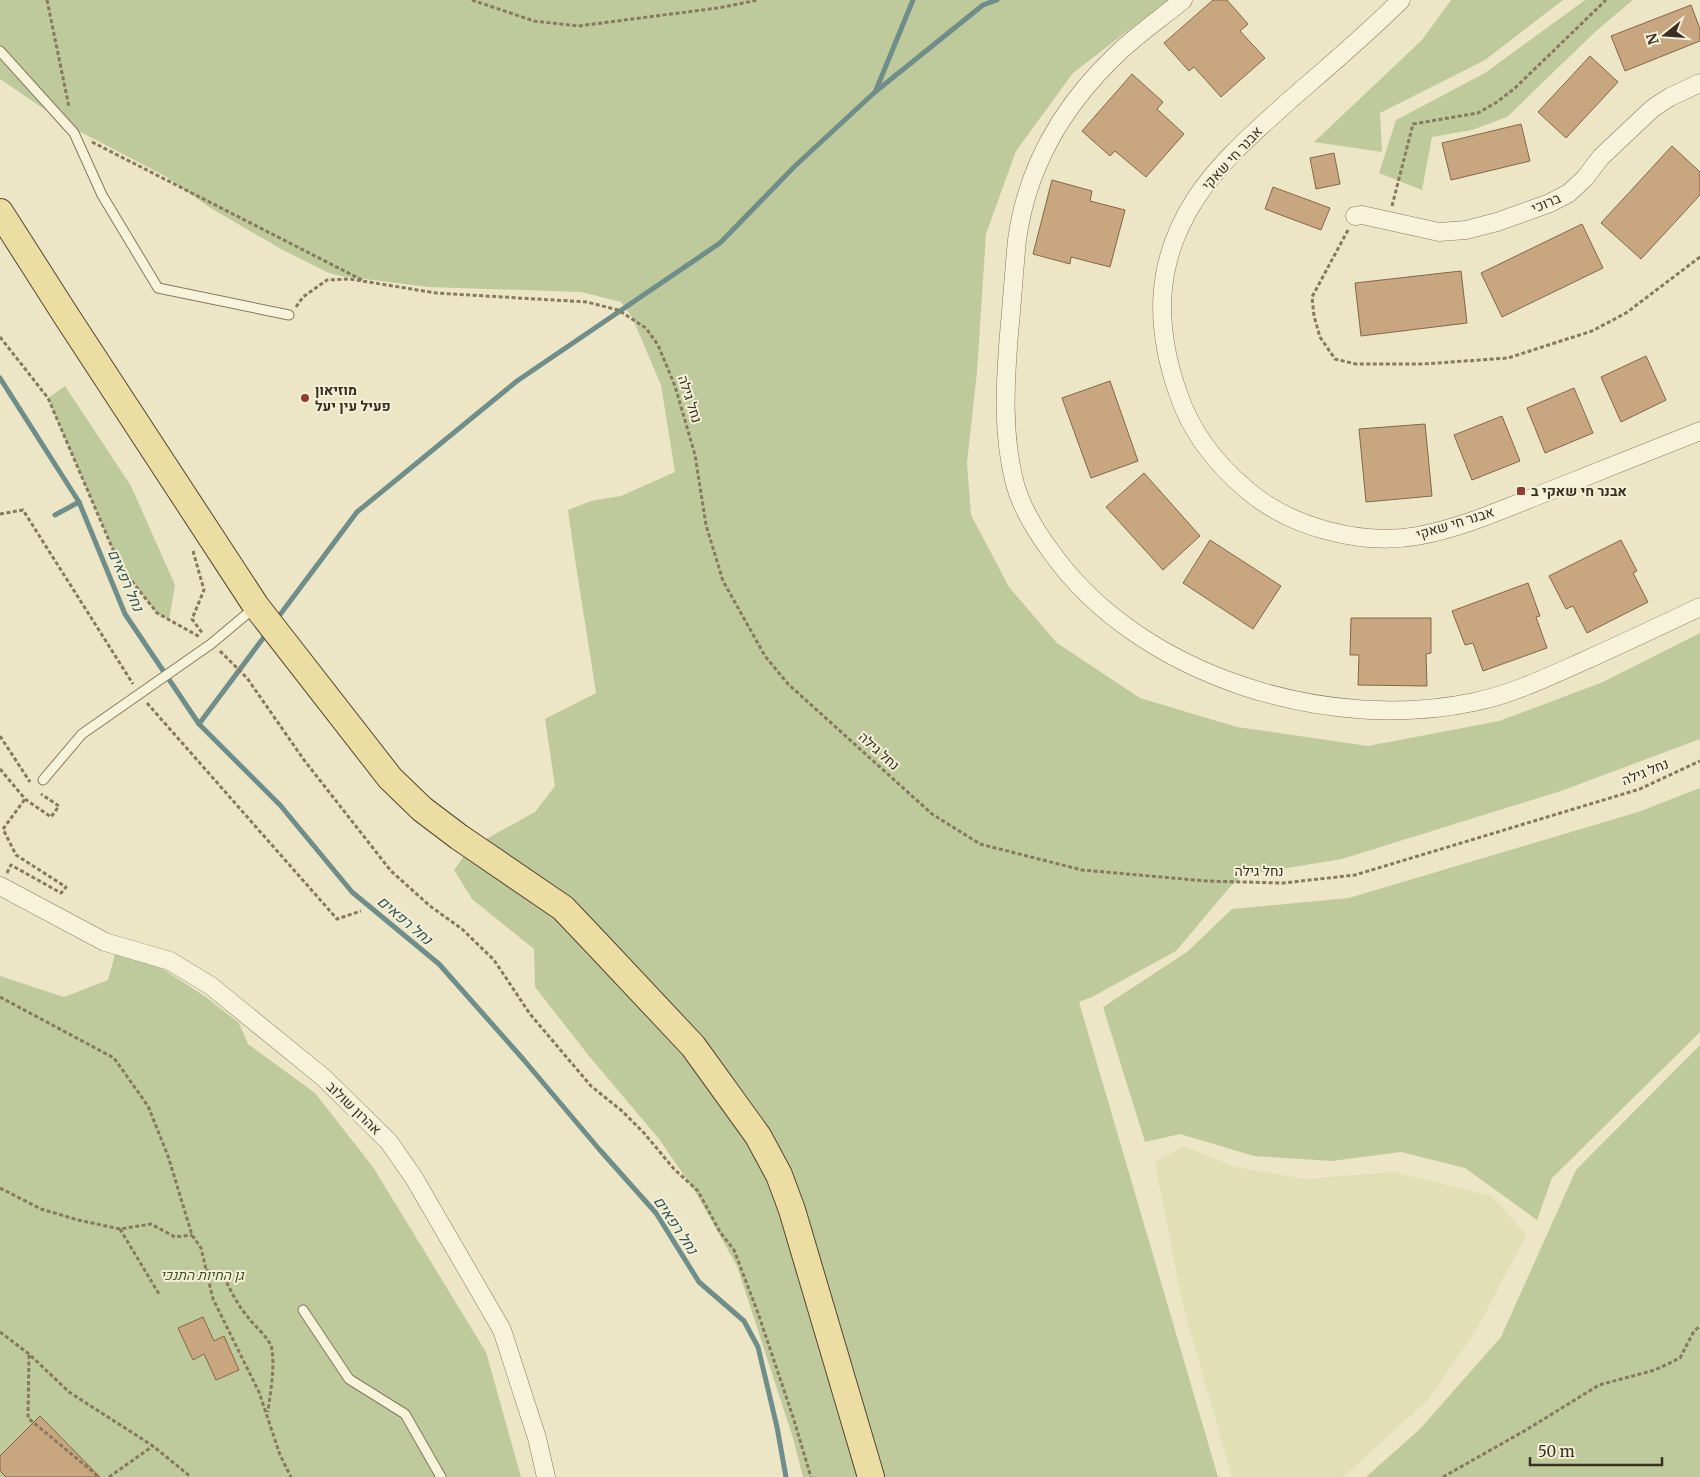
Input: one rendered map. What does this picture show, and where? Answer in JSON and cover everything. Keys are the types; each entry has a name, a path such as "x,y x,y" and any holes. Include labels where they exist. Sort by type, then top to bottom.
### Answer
{"main road":[{"path":"0,212 67,317 267,619 390,778 422,809 458,837 563,908 692,1046 758,1136 779,1175 792,1210 871,1477"}],"street":[{"path":"1183,0 1119,52 1095,76 1078,98 1054,132 1027,190 1020,217 1005,387 1005,419 1016,487 1028,516 1060,566 1082,590 1131,632 1190,664 1223,679 1258,690 1298,701 1343,708 1415,709 1475,702 1516,689 1559,672 1700,607"},
{"name":"אבנר חי שאקי","path":"1401,0 1259,127 1235,151 1212,176 1195,200 1172,245 1161,298 1164,336 1170,369 1179,396 1190,422 1202,443 1236,481 1255,497 1277,511 1304,524 1331,532 1389,539 1416,536 1448,529 1496,512 1700,431"},
{"name":"ברוכי","path":"1355,216 1362,215 1439,232 1466,230 1497,222 1550,203 1580,183 1602,157 1654,108 1670,97 1700,83"},
{"name":"אהרון שולוב","path":"2,882 105,942 170,962 211,986 324,1078 389,1142 414,1178 502,1330 537,1438 546,1477"}],"lane":[{"path":"0,51 74,133 102,195 158,288 289,315"},
{"path":"43,780 82,734 212,644 267,619"},
{"path":"303,1310 348,1378 405,1414 441,1477"}],"path":[{"path":"47,0 74,133 364,281"},
{"path":"472,0 534,21 578,26 718,8 758,0"},
{"path":"1388,221 1413,124 1478,113 1497,102 1606,0"},
{"path":"1355,216 1312,297 1314,316 1320,337 1335,359 1356,364 1423,364 1508,358 1592,331 1626,313 1700,257"},
{"name":"נחל גילה","path":"289,315 303,297 327,280 350,279 436,292 587,302 618,310 646,328 658,345 675,386 695,455 706,525 723,581 765,656 788,684 932,814 980,844 1082,870 1206,882 1292,882 1355,874 1640,789 1700,761"},
{"path":"0,337 48,398 120,566 157,613 212,644 247,678 304,760 392,871 430,906 462,929 494,960 530,1014 591,1086 622,1111 644,1133 674,1169 698,1191 720,1232 734,1250 784,1389 811,1477"},
{"path":"0,514 23,510 139,694 337,919 361,911"},
{"path":"0,736 35,789 59,806 52,818 25,799 0,769"},
{"path":"2,882 11,864 61,893 66,887 16,855 2,829 25,799"},
{"path":"0,997 114,1058 148,1106 168,1156 192,1236 201,1248 213,1299 259,1392 280,1455 291,1477"},
{"path":"0,1188 41,1208 78,1220 120,1229 151,1224 175,1237 192,1236"},
{"path":"120,1229 159,1294"},
{"path":"206,1270 223,1276 246,1315 272,1348 272,1376 267,1415"},
{"path":"1443,1477 1526,1430 1599,1385 1656,1370 1680,1358 1694,1331 1700,1326"},
{"path":"0,1332 29,1354 69,1392 153,1446 191,1477"},
{"path":"29,1354 28,1418 99,1477"},
{"path":"109,1477 153,1446"}],"shaded area":[{"path":"1184,1146 1235,1167 1306,1179 1393,1172 1492,1196 1526,1235 1477,1329 1429,1399 1343,1477 1232,1477 1182,1302 1155,1162"}],"green space":[{"path":"0,0 1168,0 1073,73 1016,151 986,234 977,372 967,463 971,515 1009,587 1057,643 1140,698 1237,727 1368,746 1499,721 1603,682 1700,633 1700,739 1561,791 1342,859 1243,875 1230,887 1176,951 1092,997 1079,1002 1218,1477 803,1477 793,1438 737,1266 696,1193 659,1139 589,1056 535,987 534,949 472,899 454,870 470,848 535,812 555,786 545,719 596,693 568,510 591,501 621,496 675,472 661,385 632,317 621,302 581,292 428,287 341,276 329,273 281,249 209,207 165,176 69,126 0,79"},
{"path":"1451,0 1563,0 1485,60 1380,113 1382,152 1314,142 1422,40"},
{"path":"1585,0 1633,0 1595,32 1507,117 1472,130 1432,137 1422,190 1379,173 1396,120 1485,73"},
{"path":"65,386 131,486 175,585 169,620 157,613 120,566 48,398"},
{"path":"1700,788 1700,1032 1552,1178 1537,1220 1465,1168 1401,1152 1332,1161 1254,1156 1180,1134 1145,1142 1103,1007 1187,952 1232,909 1349,898 1638,812"},
{"name":"גן החיות התנכי","path":"116,951 163,969 206,997 239,1023 248,1044 315,1093 373,1167 486,1352 521,1477 0,1477 0,976 64,997 108,980"},
{"path":"1700,1045 1700,1477 1366,1477 1420,1429 1501,1337 1576,1170"}],"building":[{"path":"1213,0 1227,0 1248,24 1240,31 1265,58 1221,97 1194,67 1189,71 1164,43"},
{"path":"1691,5 1700,29 1700,41 1625,71 1611,36"},
{"path":"1590,56 1618,82 1566,138 1538,112"},
{"path":"1132,74 1163,102 1157,109 1184,134 1146,177 1115,151 1110,156 1082,131"},
{"path":"1521,124 1530,161 1451,180 1442,143"},
{"path":"1672,146 1700,172 1700,195 1641,259 1601,223"},
{"path":"1334,153 1340,184 1316,189 1310,158"},
{"path":"1052,180 1092,191 1090,201 1125,210 1110,267 1071,257 1070,264 1033,254"},
{"path":"1273,187 1330,208 1321,230 1265,209"},
{"path":"1582,224 1603,268 1502,317 1481,273"},
{"path":"1461,271 1467,323 1361,336 1355,283"},
{"path":"1646,356 1666,400 1621,422 1601,377"},
{"path":"1110,381 1138,461 1091,478 1062,398"},
{"path":"1574,388 1593,433 1545,453 1527,408"},
{"path":"1502,416 1520,461 1472,480 1454,435"},
{"path":"1425,424 1432,496 1366,502 1359,429"},
{"path":"1144,473 1200,536 1163,570 1106,507"},
{"path":"1210,540 1281,586 1253,629 1183,583"},
{"path":"1621,540 1637,571 1633,573 1648,602 1587,633 1573,606 1566,609 1549,576"},
{"path":"1528,583 1540,616 1536,617 1547,648 1483,671 1473,643 1465,645 1452,611"},
{"path":"1351,618 1431,618 1431,653 1426,654 1427,686 1358,685 1359,655 1350,655"},
{"path":"203,1317 214,1341 224,1336 239,1370 216,1380 204,1354 193,1360 178,1328"},
{"path":"40,1416 100,1477 6,1477 0,1471 0,1456"}],"waterway":[{"path":"876,90 913,0"},
{"path":"276,620 357,512 517,381 720,243 795,166 875,92 983,5 997,0"},
{"name":"נחל רפאים","path":"0,378 79,502 125,614 199,724 280,805 352,892 439,964 656,1213 699,1282 744,1321 758,1347 777,1427 786,1477"},
{"path":"55,515 79,502"},
{"path":"199,724 267,633"}],"place":[{"name":"מוזיאון פעיל עין יעל","path":"305,398"},
{"name":"אבנר חי שאקי ב","path":"1521,491"}]}
